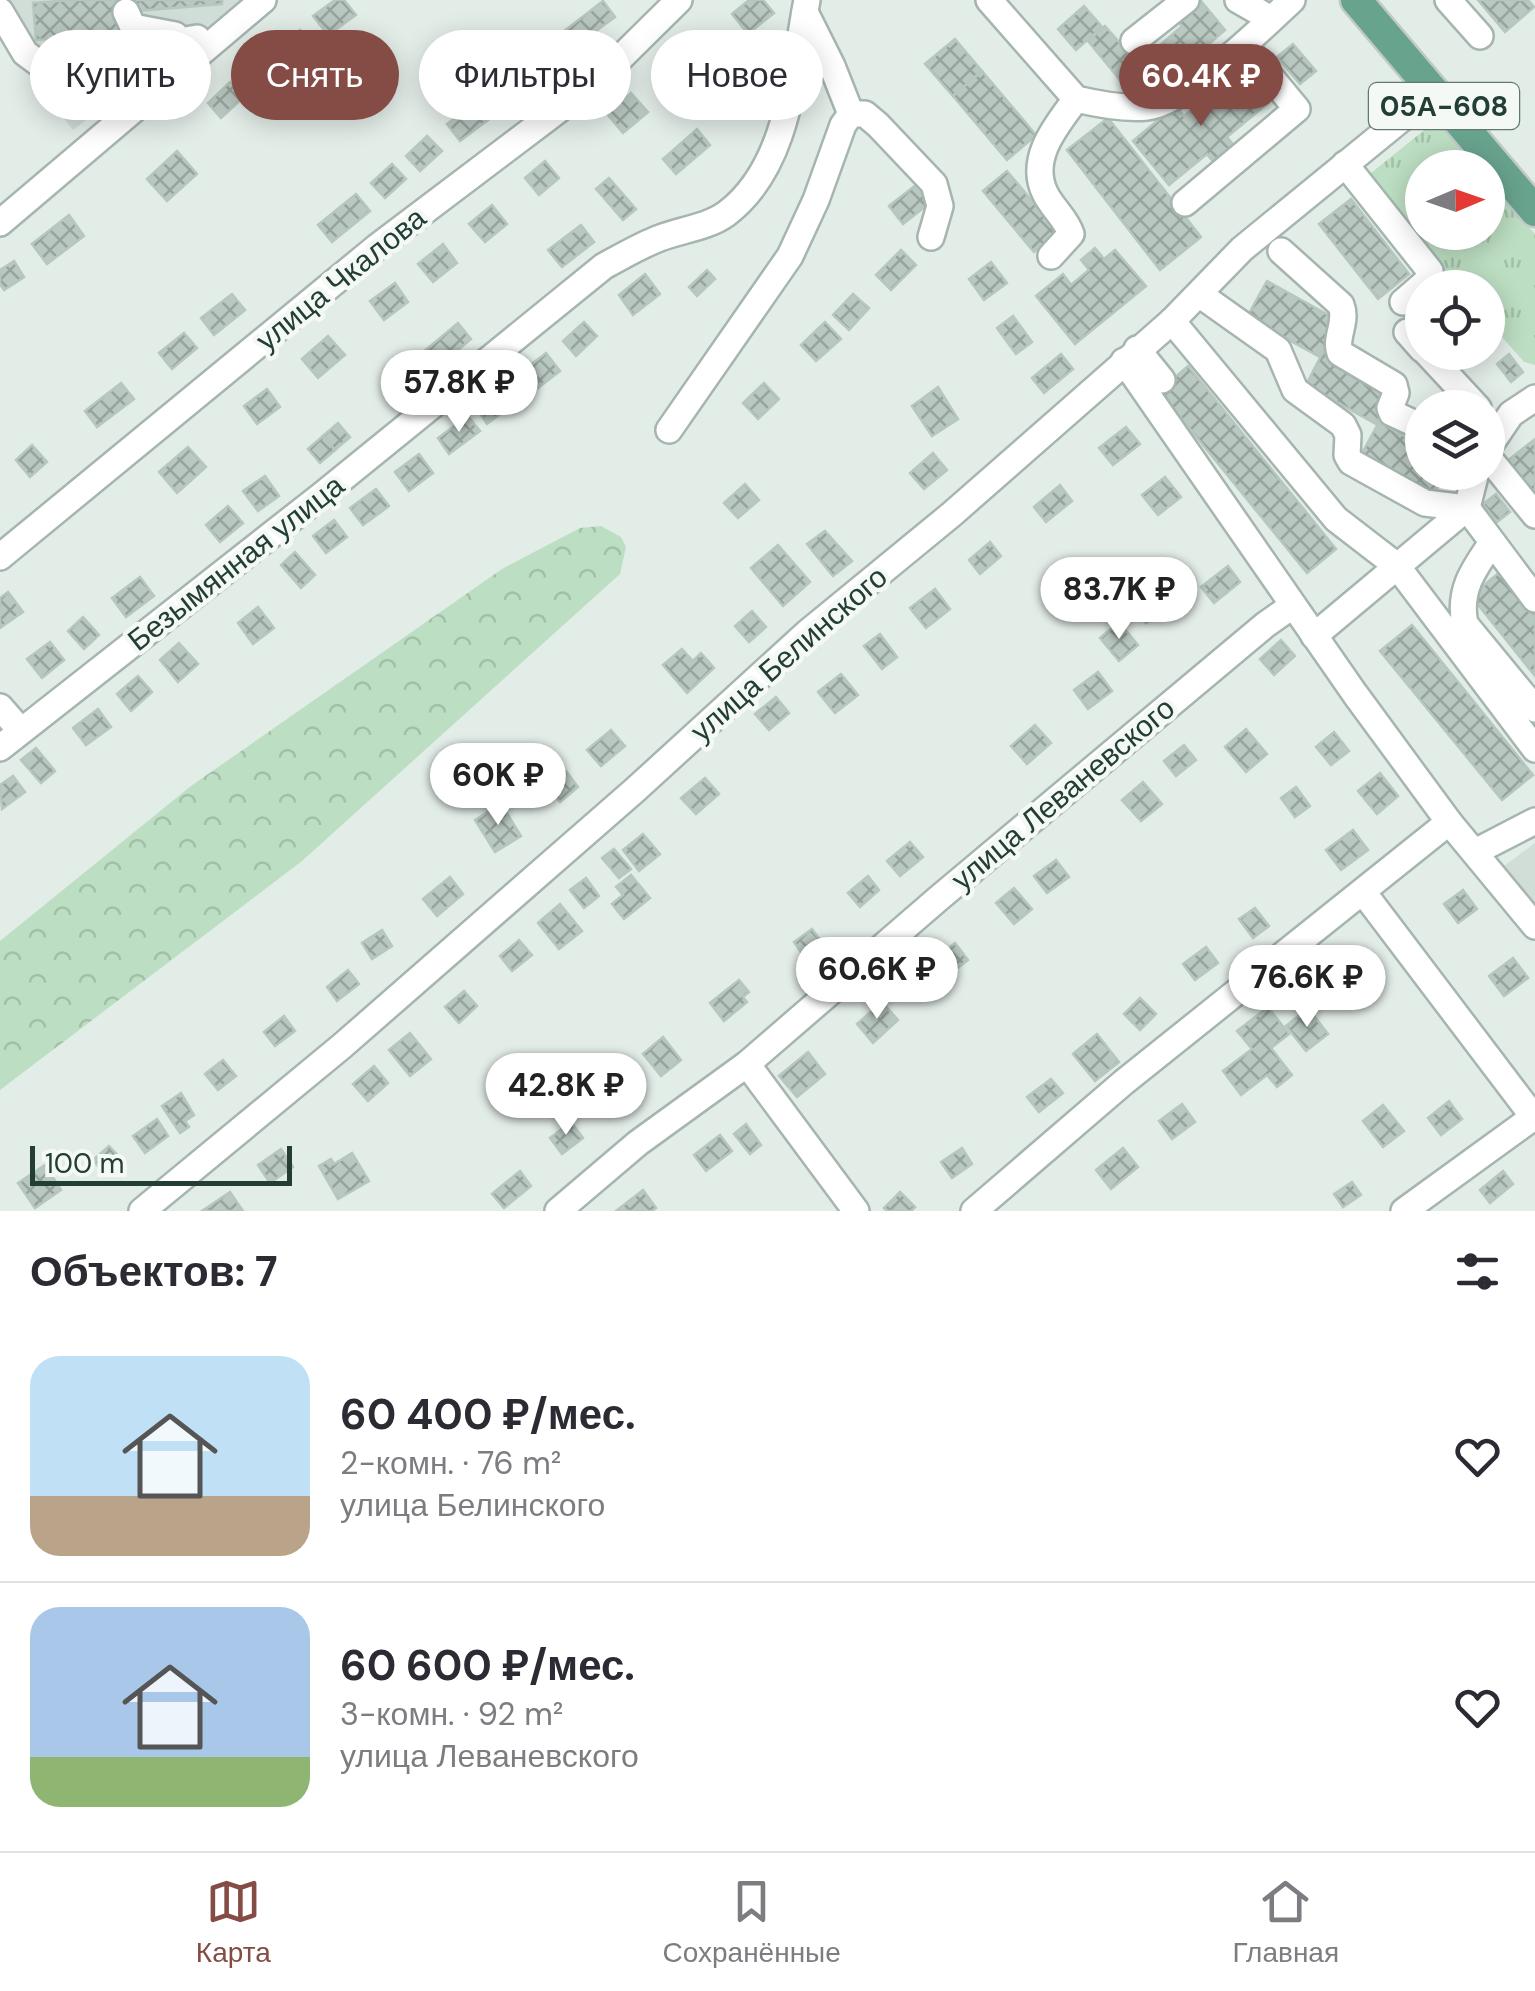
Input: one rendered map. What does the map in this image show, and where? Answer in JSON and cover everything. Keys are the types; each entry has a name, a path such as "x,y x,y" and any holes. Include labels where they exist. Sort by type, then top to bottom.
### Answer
{"main road":[{"name":"05А-608","path":"1359,1 1534,207"}],"street":[{"path":"0,223 263,0"},
{"name":"улица Чкалова","path":"0,557 377,248 598,80 680,0"},
{"path":"989,0 1076,99 1145,107 1170,100 1244,44 1292,0"},
{"path":"1134,41 1186,0"},
{"path":"1238,0 1271,19"},
{"path":"1448,0 1480,36"},
{"path":"806,6 851,114"},
{"name":"Безымянная улица","path":"0,748 322,496 604,266 648,243 726,214 760,176 772,150 788,105 806,6"},
{"path":"0,12 30,57"},
{"path":"126,12 129,23 148,30"},
{"path":"211,35 229,32"},
{"path":"1185,203 1298,108 1244,44"},
{"name":"улица Белинского","path":"142,1211 342,1046 636,790 807,633 952,514 1172,321 1242,249 1433,92"},
{"path":"1051,256 1071,234 1045,193 1041,162 1047,139 1076,99"},
{"path":"851,114 865,114 878,124 934,184 940,206 931,237"},
{"path":"669,430 790,256 816,200 843,125 851,114"},
{"path":"1346,164 1430,272 1426,282 1403,302"},
{"path":"1281,251 1341,305 1344,317 1340,353 1394,385 1396,393 1390,408 1405,420"},
{"path":"1198,294 1278,350 1295,390 1343,425 1351,462 1425,504 1467,508 1535,599"},
{"path":"1172,321 1336,519 1397,566 1535,749"},
{"path":"1130,355 1162,380"},
{"path":"1130,355 1292,606 1449,822 1535,926"},
{"path":"1442,370 1461,390"},
{"path":"1505,420 1535,398"},
{"path":"1505,479 1535,515"},
{"path":"1314,636 1467,508 1472,490"},
{"path":"1492,544 1464,590 1465,624 1535,709"},
{"name":"улица Леваневского","path":"558,1211 638,1143 747,1064 938,898 1292,606"},
{"path":"0,707 21,732"},
{"path":"1476,852 1535,821"},
{"path":"974,1211 1124,1082 1449,822"},
{"path":"1363,892 1535,1118 1404,1211"},
{"path":"747,1064 856,1211"}],"shaded area":[{"path":"0,0 245,0 205,30 30,30 30,74 0,35"},
{"path":"65,120 86,120 73,130"},
{"path":"1535,843 1535,908 1504,866"}],"green space":[{"path":"1433,123 1439,124 1461,150 1405,150 1405,221 1370,179 1371,173"},
{"path":"1505,200 1535,234 1535,365 1524,362 1505,340 1505,270 1445,270 1429,250 1505,250"},
{"path":"601,526 621,537 626,547 620,574 302,861 0,1090 0,941 191,786 502,569 580,528"}],"building":[{"path":"222,0 222,4 124,12 126,30 35,30 33,3"},
{"path":"335,0 344,0 356,15 335,30 324,30 313,16"},
{"path":"749,0 763,0 774,13 753,30 745,30 732,14"},
{"path":"1478,0 1528,0 1534,7 1505,32"},
{"path":"603,1 615,17 597,30 565,30"},
{"path":"1201,1 1225,30 1140,103 1120,80 1182,26 1178,21"},
{"path":"1084,6 1102,27 1076,50 1058,29"},
{"path":"1105,26 1138,64 1120,80 1088,41"},
{"path":"955,39 982,71 953,96 925,64"},
{"path":"1293,44 1316,71 1300,84 1277,57"},
{"path":"1240,69 1268,103 1227,137 1236,148 1215,164 1207,154 1169,185 1133,141 1175,106 1184,116"},
{"path":"982,71 1036,135 1007,160 953,96"},
{"path":"231,83 231,109 221,118 211,106 211,100"},
{"path":"631,93 648,112 623,133 612,120 631,120"},
{"path":"1108,118 1201,237 1160,270 1067,150"},
{"path":"452,120 488,120 460,141 447,124"},
{"path":"697,129 710,145 676,174 663,159"},
{"path":"427,136 442,151 420,171 406,156"},
{"path":"177,151 197,174 167,201 147,179"},
{"path":"545,161 559,178 539,195 525,178"},
{"path":"392,164 406,179 385,198 371,183"},
{"path":"1007,171 1058,232 1034,252 983,191"},
{"path":"609,178 636,209 623,220 596,189"},
{"path":"921,181 935,199 903,224 889,206"},
{"path":"356,194 370,211 332,242 318,225"},
{"path":"1351,199 1406,270 1405,277 1378,299 1319,224"},
{"path":"492,205 507,224 485,242 469,224"},
{"path":"69,215 84,236 47,264 32,244"},
{"path":"581,225 594,242 562,267 548,250"},
{"path":"443,244 457,263 433,282 418,264"},
{"path":"1095,248 1104,259 1115,250 1146,286 1075,344 1036,296 1063,274 1071,285 1089,270 1081,260"},
{"path":"901,250 916,265 891,290 876,275"},
{"path":"14,261 24,277 4,290 0,270"},
{"path":"991,262 1007,283 984,300 969,279"},
{"path":"707,270 715,279 697,296 689,287"},
{"path":"645,274 660,294 633,315 619,295"},
{"path":"1267,281 1339,321 1320,357 1247,317"},
{"path":"395,283 408,302 384,320 370,301"},
{"path":"232,294 245,310 214,335 201,318"},
{"path":"853,294 869,308 849,330 833,315"},
{"path":"1013,316 1032,342 1016,354 997,328"},
{"path":"584,322 597,336 576,356 563,341"},
{"path":"825,322 841,339 816,361 801,345"},
{"path":"458,323 471,339 435,369 422,353"},
{"path":"184,333 197,348 172,369 159,353"},
{"path":"328,336 345,355 318,378 302,359"},
{"path":"1323,352 1394,391 1376,424 1306,385"},
{"path":"546,353 560,371 534,391 520,373"},
{"path":"1061,354 1073,369 1044,393 1032,378"},
{"path":"1509,354 1523,372 1511,382 1502,370 1505,370 1505,357"},
{"path":"1188,366 1336,549 1307,573 1159,391"},
{"path":"121,383 134,399 97,427 85,411"},
{"path":"764,383 779,399 758,419 743,403"},
{"path":"938,387 958,419 932,436 912,406"},
{"path":"267,389 280,407 257,424 244,406"},
{"path":"501,391 512,405 487,424 477,409"},
{"path":"468,416 480,431 449,454 438,438"},
{"path":"1379,422 1405,437 1405,482 1360,457"},
{"path":"338,423 350,437 335,450 323,436"},
{"path":"1126,427 1140,444 1113,465 1099,448"},
{"path":"323,436 335,450 320,463 308,449"},
{"path":"1535,439 1535,506 1505,469 1505,463"},
{"path":"32,445 47,462 30,477 16,460"},
{"path":"188,447 206,467 177,493 159,472"},
{"path":"933,453 947,470 924,489 910,473"},
{"path":"419,454 433,473 409,491 395,472"},
{"path":"265,476 279,496 258,511 243,491"},
{"path":"1165,477 1181,497 1158,515 1142,495"},
{"path":"745,484 759,500 738,518 724,503"},
{"path":"1060,485 1072,501 1046,522 1034,507"},
{"path":"376,489 389,506 363,525 350,508"},
{"path":"1496,494 1510,512 1497,522 1483,504"},
{"path":"228,506 243,523 220,542 206,525"},
{"path":"334,520 347,537 326,553 313,536"},
{"path":"825,531 852,561 833,576 807,544"},
{"path":"990,542 1001,556 980,574 969,560"},
{"path":"778,545 810,582 783,606 751,568"},
{"path":"295,552 315,575 301,588 281,565"},
{"path":"1228,566 1240,582 1214,603 1201,587"},
{"path":"1501,571 1535,613 1535,676 1471,596"},
{"path":"140,577 154,596 126,617 112,598"},
{"path":"1149,588 1165,609 1146,623 1130,603"},
{"path":"935,589 950,609 926,628 910,608"},
{"path":"8,592 23,612 0,628 0,598"},
{"path":"258,607 274,628 253,644 238,623"},
{"path":"752,611 766,627 749,642 735,626"},
{"path":"83,617 99,635 84,649 68,631"},
{"path":"1119,622 1138,645 1119,661 1100,638"},
{"path":"1412,625 1533,775 1502,800 1380,651"},
{"path":"880,634 897,657 882,669 864,646"},
{"path":"1281,640 1295,656 1274,675 1260,659"},
{"path":"50,642 64,660 42,678 27,659"},
{"path":"179,643 198,664 178,682 160,660"},
{"path":"682,649 693,661 701,653 714,668 687,693 663,665"},
{"path":"1098,672 1112,691 1088,709 1074,690"},
{"path":"841,674 858,695 835,713 818,692"},
{"path":"138,676 152,692 131,711 117,694"},
{"path":"776,697 789,713 769,730 755,714"},
{"path":"98,709 111,727 86,745 73,728"},
{"path":"1035,725 1051,743 1027,764 1011,746"},
{"path":"1246,729 1267,754 1246,772 1225,747"},
{"path":"611,730 625,746 601,766 587,750"},
{"path":"1334,732 1349,751 1331,765 1316,747"},
{"path":"1184,745 1196,760 1176,776 1164,761"},
{"path":"36,748 55,771 41,783 21,760"},
{"path":"566,771 578,787 560,802 547,786"},
{"path":"1380,773 1398,796 1377,814 1358,791"},
{"path":"13,776 25,792 2,809 0,785"},
{"path":"705,778 719,794 696,814 681,798"},
{"path":"1143,782 1162,804 1141,821 1122,800"},
{"path":"1296,787 1310,806 1295,817 1281,798"},
{"path":"501,804 521,836 495,852 475,820"},
{"path":"1353,830 1368,850 1341,870 1326,850"},
{"path":"643,834 660,854 639,871 623,850"},
{"path":"910,842 923,857 900,876 887,861"},
{"path":"614,849 631,869 619,878 602,858"},
{"path":"1056,860 1069,877 1047,893 1034,876"},
{"path":"631,875 650,898 624,919 612,904 623,895 616,887"},
{"path":"868,876 879,890 860,907 848,893"},
{"path":"450,877 463,894 437,916 423,899"},
{"path":"586,878 599,896 584,908 570,890"},
{"path":"1014,888 1032,909 1014,924 996,903"},
{"path":"1463,890 1477,909 1458,923 1444,904"},
{"path":"560,904 582,931 559,949 538,923"},
{"path":"1255,908 1269,926 1253,938 1239,919"},
{"path":"812,929 823,944 805,958 794,942"},
{"path":"382,930 392,946 372,959 362,943"},
{"path":"519,940 532,955 512,971 500,956"},
{"path":"955,943 968,960 946,977 933,960"},
{"path":"1206,947 1218,963 1195,980 1183,964"},
{"path":"1513,958 1528,978 1504,996 1489,976"},
{"path":"348,970 359,984 337,1001 327,987"},
{"path":"739,980 749,992 743,997 747,1002 724,1021 710,1003"},
{"path":"1346,982 1355,994 1340,1006 1331,994"},
{"path":"464,991 477,1006 459,1023 445,1007"},
{"path":"1140,998 1156,1014 1140,1030 1124,1014"},
{"path":"882,1002 898,1020 873,1043 857,1024"},
{"path":"1268,1007 1289,1034 1271,1048 1292,1075 1277,1087 1267,1075 1241,1095 1223,1071 1252,1049 1237,1031"},
{"path":"1308,1008 1328,1034 1306,1051 1286,1026"},
{"path":"284,1016 295,1031 275,1046 264,1032"},
{"path":"410,1033 431,1059 410,1076 389,1050"},
{"path":"1097,1034 1119,1062 1095,1081 1073,1054"},
{"path":"663,1037 681,1060 661,1076 643,1054"},
{"path":"808,1052 825,1074 797,1097 779,1076"},
{"path":"223,1060 236,1076 218,1090 205,1074"},
{"path":"374,1066 388,1083 368,1101 353,1084"},
{"path":"630,1076 643,1093 617,1113 604,1097"},
{"path":"1051,1079 1063,1093 1039,1112 1027,1097"},
{"path":"181,1093 194,1115 185,1121 189,1127 180,1133 162,1106"},
{"path":"1449,1101 1462,1119 1441,1135 1428,1118"},
{"path":"1182,1104 1195,1122 1172,1139 1159,1121"},
{"path":"1383,1105 1404,1131 1383,1147 1363,1121"},
{"path":"157,1119 168,1136 145,1153 133,1136"},
{"path":"571,1122 583,1138 562,1154 550,1138"},
{"path":"746,1124 761,1145 750,1154 734,1134"},
{"path":"720,1135 732,1151 706,1171 694,1155"},
{"path":"109,1146 123,1161 106,1175 93,1160"},
{"path":"962,1148 972,1164 952,1178 941,1162"},
{"path":"1123,1148 1138,1167 1111,1189 1096,1170"},
{"path":"281,1149 293,1167 270,1183 258,1165"},
{"path":"352,1153 369,1181 338,1199 319,1166 331,1159 334,1164"},
{"path":"45,1165 61,1190 35,1208 18,1183"},
{"path":"520,1171 531,1186 504,1208 492,1194"},
{"path":"1503,1171 1513,1184 1490,1203 1480,1190"},
{"path":"1352,1182 1361,1195 1343,1207 1334,1194"},
{"path":"643,1190 656,1208 616,1211"},
{"path":"230,1192 243,1211 202,1211"},
{"path":"900,1192 915,1207 911,1211 887,1211 884,1208"}]}
